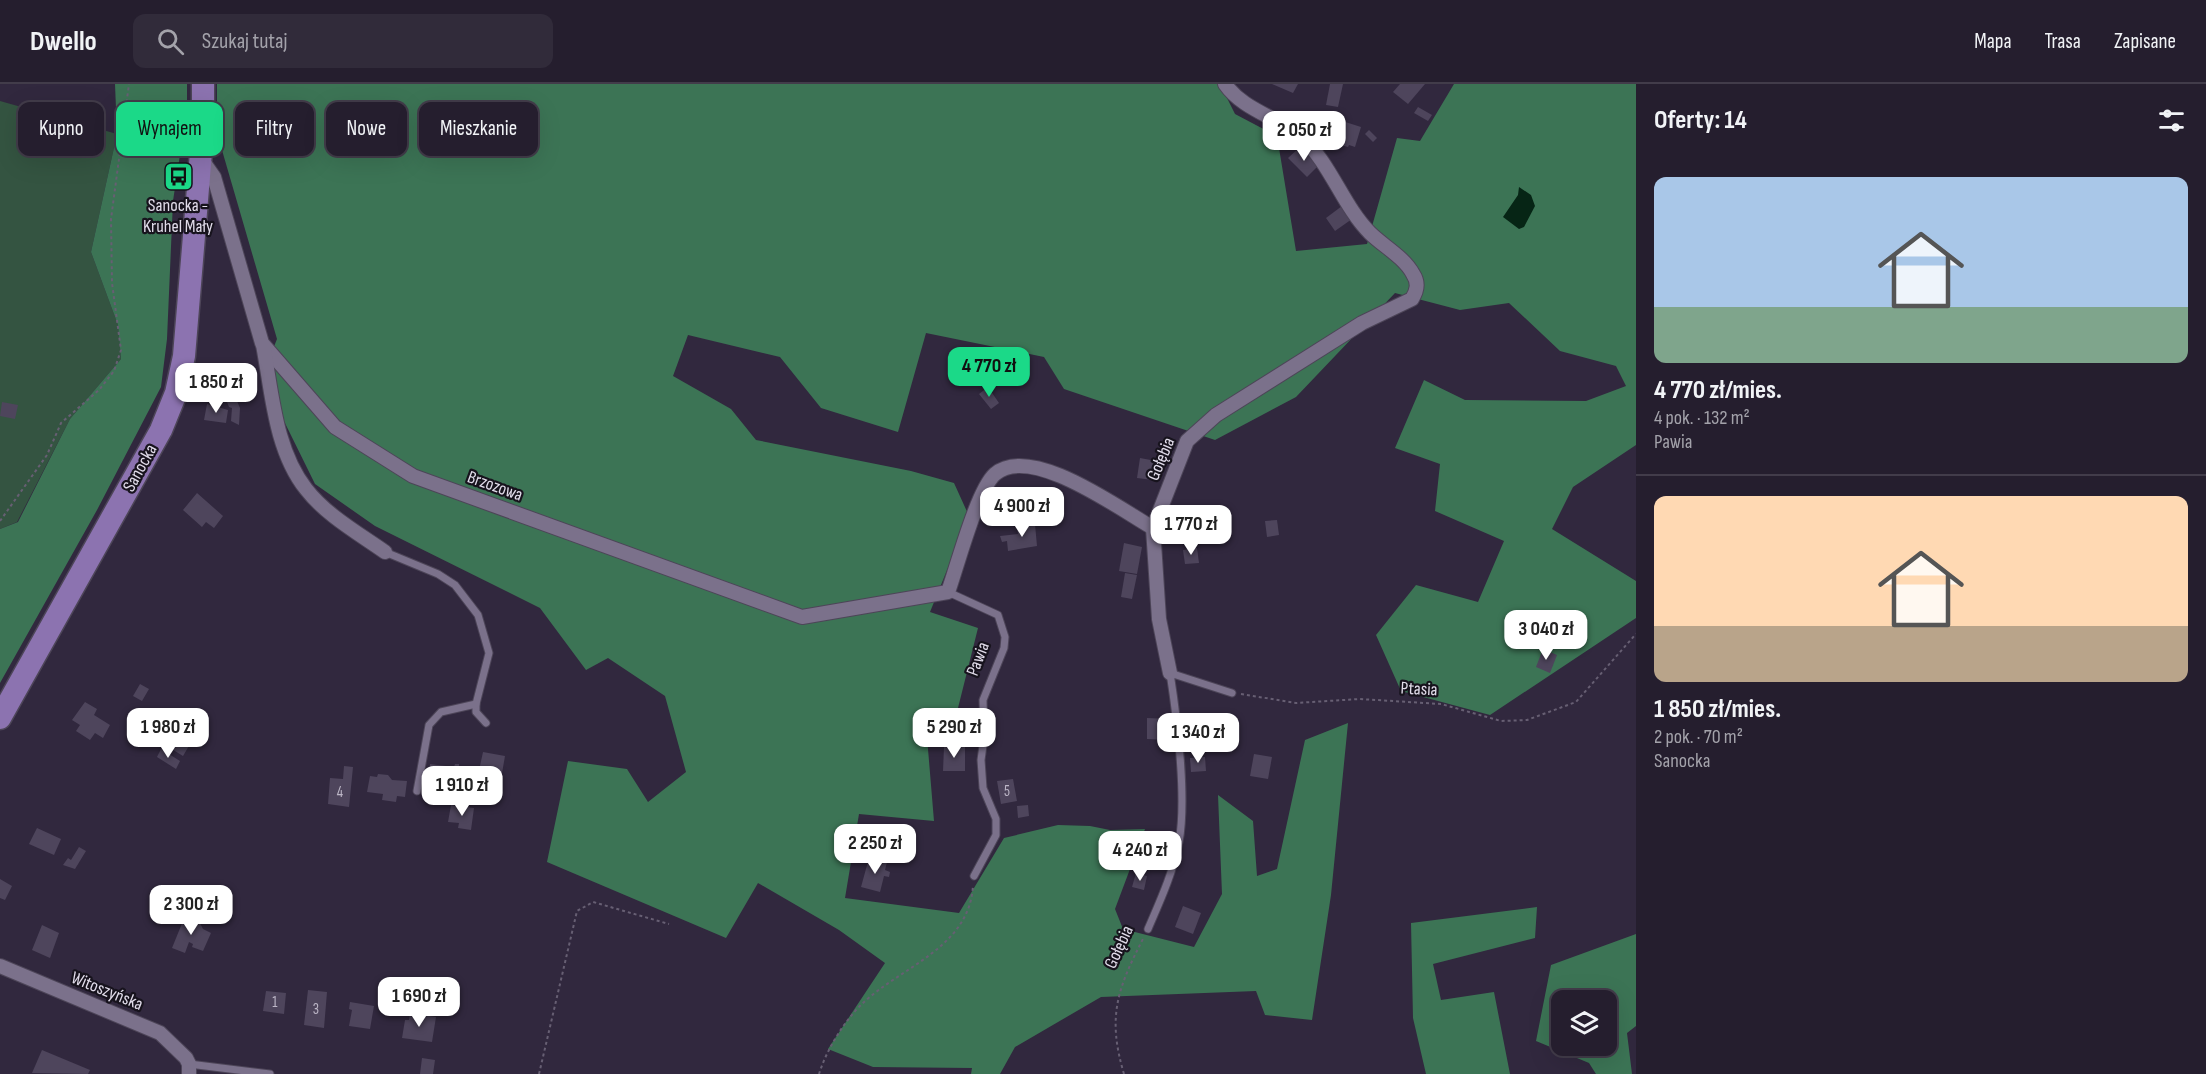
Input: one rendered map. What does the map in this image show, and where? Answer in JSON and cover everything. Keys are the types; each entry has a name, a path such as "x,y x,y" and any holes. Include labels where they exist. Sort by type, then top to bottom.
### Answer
{"main road":[{"name":"Sanocka","path":"0,718 150,451 176,393 184,356 200,157 203,84"}],"street":[{"name":"Gołębia","path":"1170,673 1159,619 1153,528 1187,441 1199,428 1362,323 1412,299 1417,292 1417,282 1413,273 1369,232 1309,145 1289,128 1237,98 1226,84"},
{"name":"Brzozowa","path":"200,157 214,177 262,343 335,428 413,476 802,617 948,592"},
{"path":"262,343 283,447 305,489 330,513 385,552"},
{"path":"948,592 982,496 995,474 1005,468 1037,469 1069,479 1113,501 1153,528"},
{"name":"Witoszyńska","path":"0,966 160,1033 174,1044 189,1069"}],"lane":[{"path":"385,552 447,579 468,599 478,615 489,653 476,712 486,723"},
{"name":"Pawia","path":"948,592 978,603 998,615 1005,637 1004,648 983,700 981,777 996,819 996,835 974,876"},
{"path":"1170,673 1232,693"},
{"name":"Gołębia","path":"1148,929 1172,870 1181,825 1175,708 1170,673"},
{"path":"417,790 429,725 441,712 476,704"},
{"name":"Witoszyńska","path":"189,1069 270,1074"}],"path":[{"path":"0,521 47,456 62,423 99,390 114,371 122,350 112,283 111,219 129,84"},
{"name":"Ptasia","path":"1232,693 1296,703 1360,699 1441,704 1501,721 1527,720 1576,702 1636,634"},
{"path":"819,1074 823,1061 862,1004 917,966 963,923 972,901 974,876"},
{"path":"538,1074 577,911 593,902 669,924"},
{"name":"Gołębia","path":"1124,1074 1114,1034 1114,1013 1121,985 1148,929"}],"shaded area":[{"path":"115,84 187,84 187,102 116,102 116,109"},
{"path":"217,84 1220,84 1235,114 1277,136 1296,251 1367,244 1397,138 1420,141 1454,84 1636,84 1636,445 1573,487 1552,529 1636,581 1636,618 1490,715 1401,691 1376,635 1416,585 1478,602 1504,541 1435,511 1440,464 1395,448 1424,380 1465,400 1586,401 1626,386 1616,366 1560,351 1509,303 1460,310 1395,293 1296,397 1215,440 1064,389 1044,357 926,333 898,432 821,408 780,357 688,335 673,376 731,409 756,440 911,471 954,483 969,516 930,612 978,628 958,708 925,713 934,821 859,814 845,898 959,913 1004,838 1058,825 1090,826 1110,830 1145,829 1115,909 1123,929 1194,947 1222,894 1218,795 1253,821 1257,876 1277,869 1305,740 1348,723 1331,895 1312,1020 1265,1015 1256,991 1101,997 1015,1047 1000,1074 971,1074 972,1068 873,1067 828,1049 885,963 839,930 758,883 726,938 547,862 568,761 627,769 648,802 686,772 665,696 608,658 586,670 540,608 375,526 315,484 281,415 269,359 277,339 223,154 223,102 217,102"},
{"path":"0,101 18,106 18,156 104,156 104,130 116,134 91,252 118,325 121,359 70,419 17,522 0,529"},
{"path":"116,139 116,156 180,156 173,201 167,339 161,387 97,510 0,683 0,529 18,522 70,419 121,359 118,325 91,252"},
{"path":"1519,187 1531,195 1535,206 1524,227 1519,229 1503,217 1518,195"},
{"path":"1537,907 1535,938 1433,964 1441,1000 1494,992 1510,1074 1426,1074 1413,1018 1411,923"},
{"path":"1636,934 1636,1026 1627,1033 1632,1074 1596,1074 1589,1063 1572,1056 1617,1056 1617,990 1551,990 1551,1047 1536,1041 1551,965"}],"building":[{"path":"1272,84 1298,84 1293,93"},
{"path":"1330,84 1343,84 1338,107 1326,105"},
{"path":"1400,84 1425,84 1408,104 1393,92"},
{"path":"1418,107 1432,115 1428,121 1414,113"},
{"path":"1336,119 1361,127 1355,147 1330,142"},
{"path":"1369,130 1377,138 1373,142 1365,134"},
{"path":"1300,147 1319,165 1307,177 1288,158"},
{"path":"1342,206 1352,219 1335,231 1326,218"},
{"path":"988,387 999,403 991,409 979,394"},
{"path":"224,394 234,394 240,408 239,425 231,421 232,408 229,407"},
{"path":"2,402 18,405 15,419 0,416"},
{"path":"207,404 228,410 226,423 204,420"},
{"path":"1140,458 1156,461 1153,480 1137,478"},
{"path":"197,493 223,516 214,528 206,522 202,527 183,510"},
{"path":"1277,520 1279,535 1267,537 1265,521"},
{"path":"1035,524 1037,546 1008,551 1007,541 1002,542 1000,536 1018,534 1017,526"},
{"path":"1124,543 1142,547 1137,574 1119,571"},
{"path":"1197,548 1199,563 1185,564 1183,550"},
{"path":"1125,573 1137,575 1132,599 1121,597"},
{"path":"1543,649 1557,655 1550,673 1536,667"},
{"path":"140,684 149,689 142,701 133,696"},
{"path":"85,702 97,709 94,715 110,725 103,738 95,733 90,740 76,731 80,725 72,720"},
{"path":"181,718 199,729 183,756 165,745 170,737 165,734 170,725 175,728"},
{"path":"1147,718 1169,719 1168,740 1147,739"},
{"path":"944,747 965,747 965,771 943,771"},
{"path":"161,749 180,761 176,769 157,757"},
{"path":"483,752 505,756 501,779 478,775"},
{"path":"1254,754 1272,757 1268,779 1250,776"},
{"path":"1205,757 1206,771 1191,772 1190,758"},
{"path":"430,764 454,767 455,764 459,764 459,768 464,769 461,787 442,784 443,777 437,777 436,780 428,779"},
{"path":"344,766 353,767 349,807 328,804 330,778 343,779"},
{"path":"378,774 388,775 392,780 407,781 405,797 397,796 396,802 382,800 383,794 367,792 370,776 377,777"},
{"path":"1013,779 1017,801 1001,804 997,781"},
{"path":"451,805 474,808 471,830 458,828 459,823 448,822"},
{"path":"1028,805 1029,816 1018,818 1017,806"},
{"path":"37,828 61,839 54,855 29,844"},
{"path":"1145,840 1162,846 1155,867 1138,861"},
{"path":"79,847 86,851 75,869 63,865 68,858 71,860"},
{"path":"869,858 887,862 885,870 890,872 889,877 884,876 880,892 861,887"},
{"path":"1136,873 1147,876 1144,890 1132,887"},
{"path":"0,879 12,886 5,900 0,898"},
{"path":"1183,906 1201,913 1193,934 1175,927"},
{"path":"185,916 200,923 203,929 211,933 203,951 192,947 193,944 189,942 185,953 172,948"},
{"path":"42,925 59,933 50,958 32,950"},
{"path":"308,990 327,992 324,1028 304,1025"},
{"path":"266,991 286,993 284,1014 263,1011"},
{"path":"350,1002 374,1006 370,1029 349,1026 352,1010 349,1009"},
{"path":"410,1013 436,1017 432,1042 402,1038 405,1020 409,1020"},
{"path":"42,1050 90,1070 88,1074 32,1073"},
{"path":"422,1058 435,1060 433,1074 420,1074"}],"place":[{"name":"Sanocka - Kruhel Mały","path":"178,176"}]}
